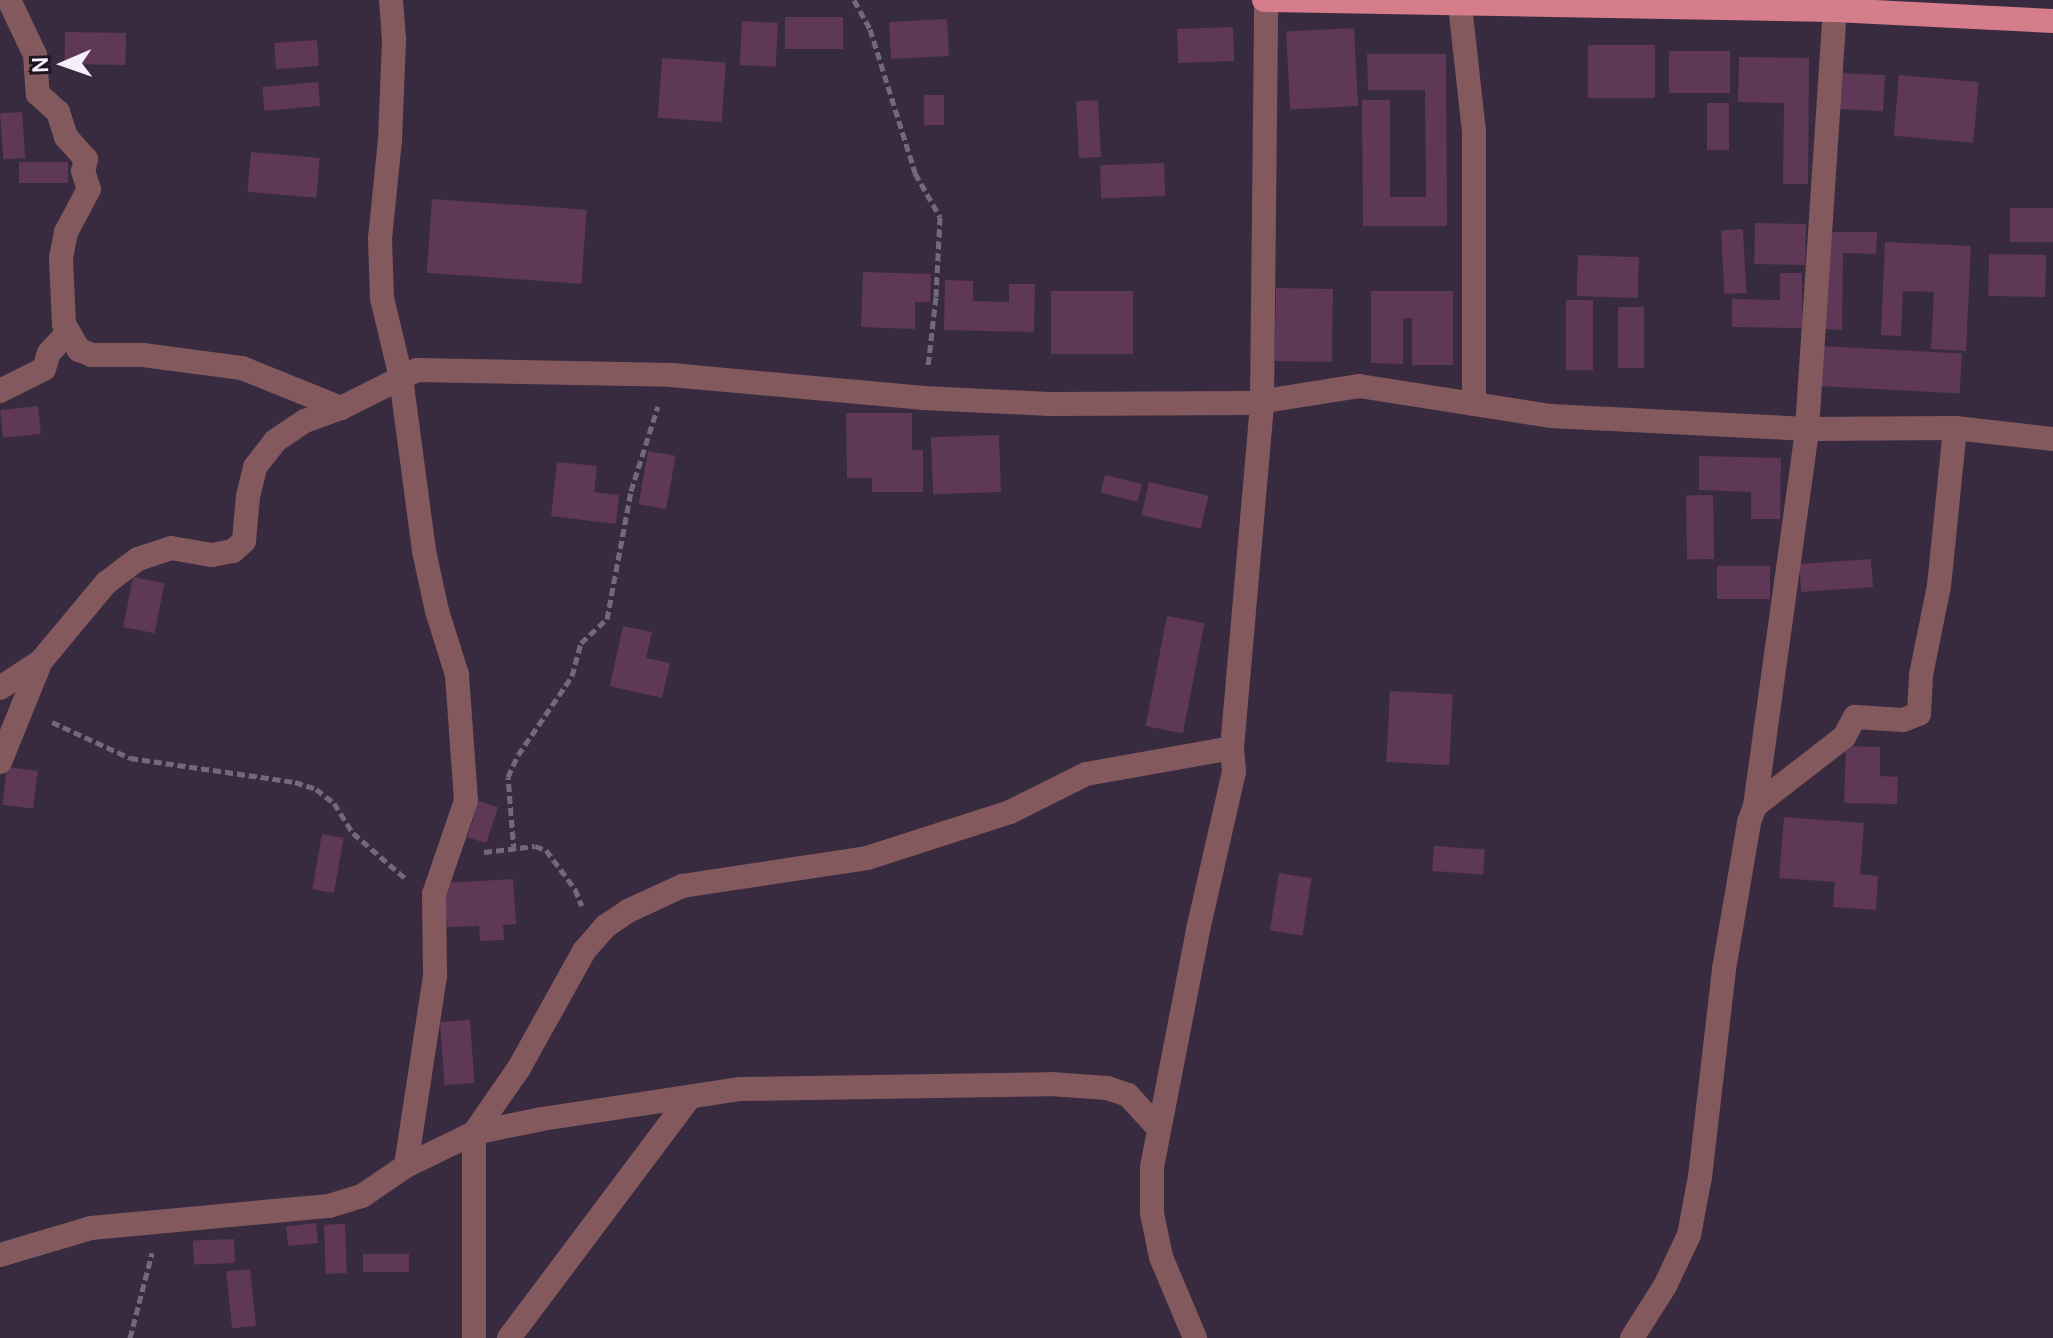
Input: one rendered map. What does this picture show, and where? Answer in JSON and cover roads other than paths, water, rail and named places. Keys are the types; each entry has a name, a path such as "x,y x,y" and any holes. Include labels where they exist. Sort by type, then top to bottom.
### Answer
{"main road":[{"path":"1265,0 1835,10 1897,6 2053,21"}],"street":[{"path":"9,0 35,55 38,94 58,112 66,137 86,159 83,171 89,189 66,232 61,258 67,333 79,350 92,355 143,355 242,368 341,408"},
{"path":"391,0 394,40 390,140 380,238 382,298 401,378 424,551 459,690 466,801 434,894 435,976 406,1166"},
{"path":"1195,1338 1161,1257 1152,1213 1152,1167 1234,771 1232,748 1262,402 1265,0"},
{"path":"1460,5 1474,131 1474,404"},
{"path":"1632,1338 1665,1286 1689,1235 1700,1177 1724,969 1749,822 1755,806 1807,429 1835,10"},
{"path":"0,391 44,369 49,353 67,333"},
{"path":"0,688 41,661 106,583 138,559 171,548 212,555 233,551 244,541 248,496 255,467 275,441 305,421 341,408 417,370 671,375 924,398 1049,404 1262,402 1308,391 1331,392 1359,386 1551,416 1807,429 1955,428 2053,439"},
{"path":"1755,806 1844,737 1855,717 1903,720 1919,714 1921,675 1939,586 1955,428"},
{"path":"0,762 41,661"},
{"path":"474,1338 474,1133 519,1068 584,951 628,911 682,886 867,858 1010,812 1086,774 1232,748"},
{"path":"0,1255 91,1228 329,1206 362,1196 406,1166 474,1133 741,1089 1082,1085 1128,1095 1159,1129"},
{"path":"509,1338 690,1097"}]}
